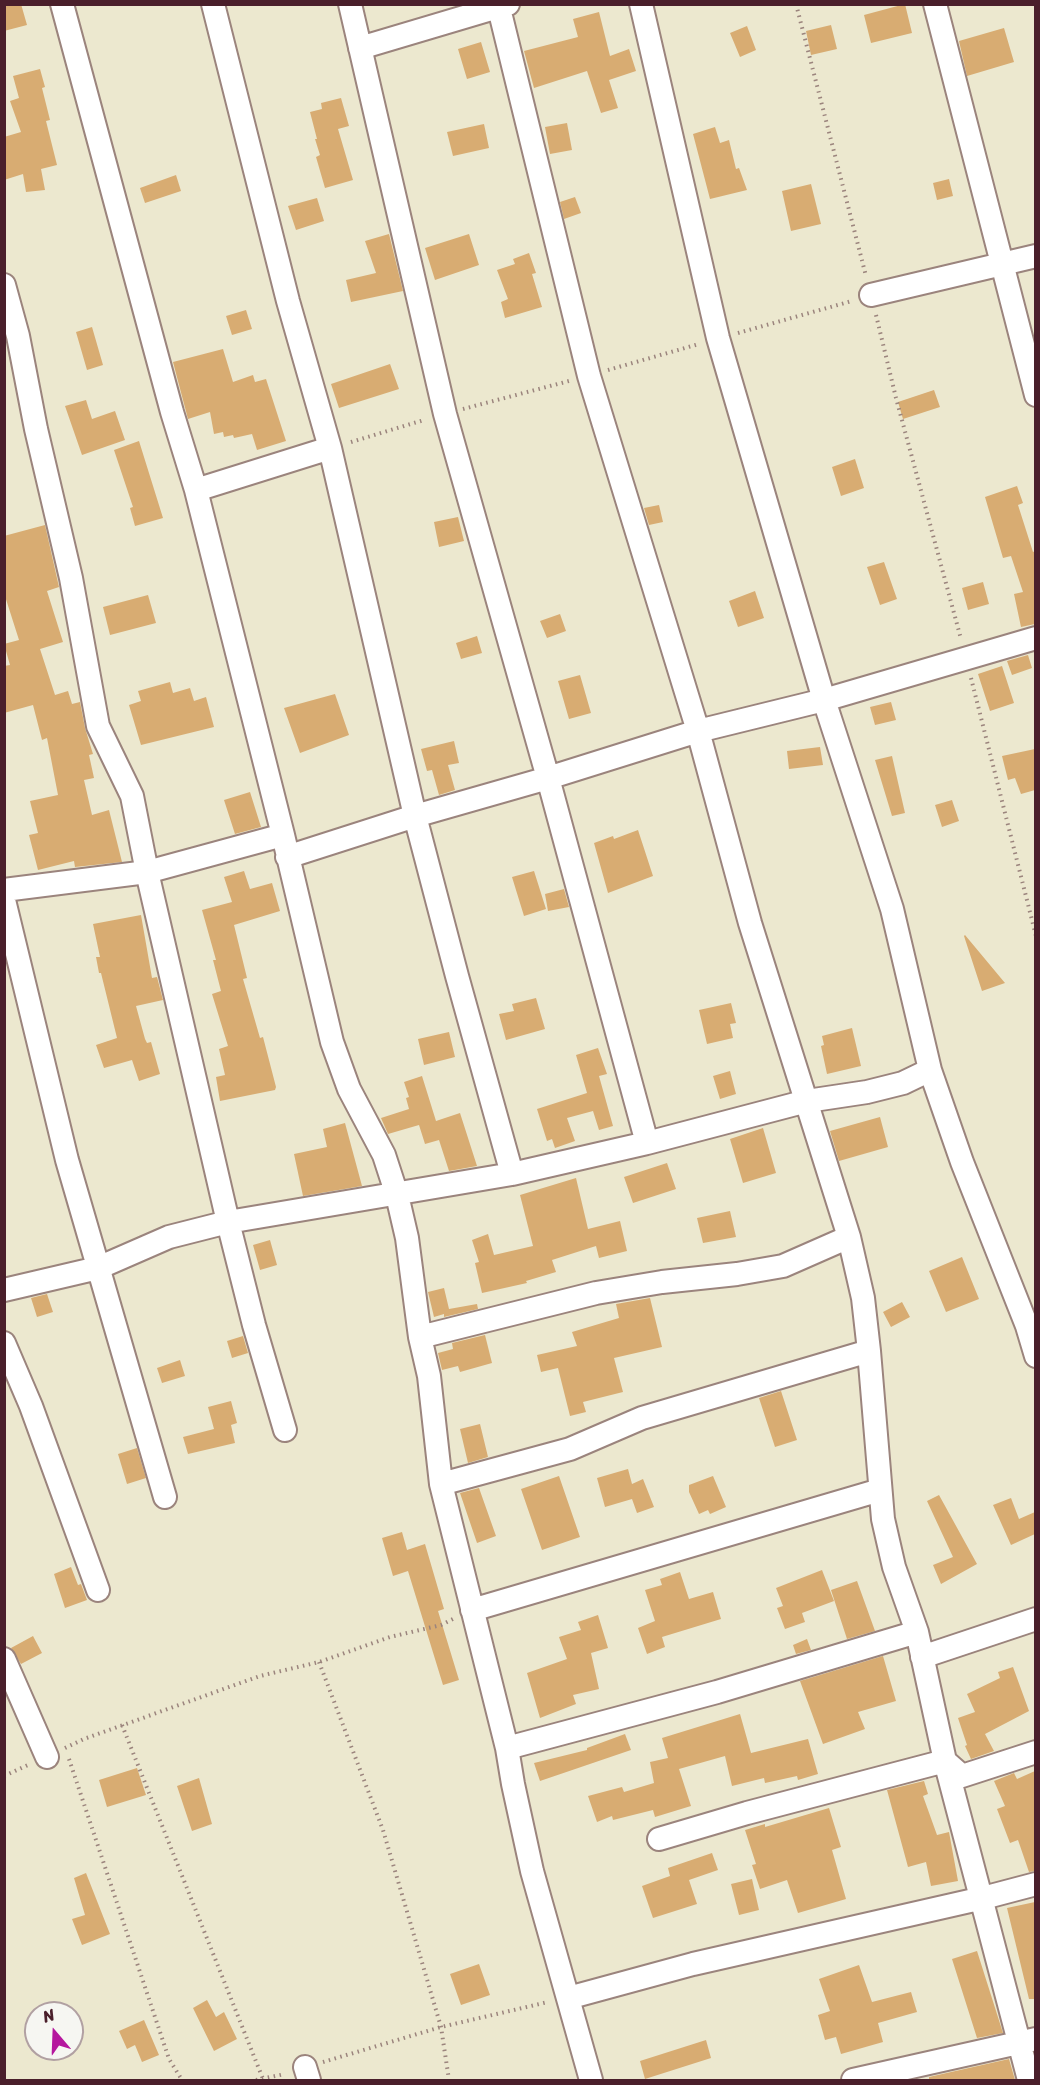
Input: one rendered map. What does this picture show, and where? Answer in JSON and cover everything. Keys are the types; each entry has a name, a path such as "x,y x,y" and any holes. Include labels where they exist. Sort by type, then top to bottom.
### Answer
{"street":[{"path":"62,4 172,412 196,490 332,1042 349,1089 384,1155 397,1195 407,1238 420,1337 429,1376 441,1484 507,1748 532,1871 591,2080"},
{"path":"213,4 288,301 330,448 416,816 457,976 512,1174"},
{"path":"350,4 445,414 548,778 647,1143"},
{"path":"642,4 718,338 824,700 892,909 930,1070 962,1162 1027,1326 1035,1356"},
{"path":"935,4 1035,395"},
{"path":"360,48 502,5 589,376 698,731 750,923 849,1237 863,1298 883,1519 894,1567 917,1632 945,1761 982,1898 1027,2041 1029,2080"},
{"path":"871,295 1035,256"},
{"path":"4,285 18,336 36,429 71,578 98,726 132,796 147,872 228,1222 254,1325 285,1430"},
{"path":"196,490 330,448"},
{"path":"4,890 147,872 285,846 416,816 698,731 824,700 1035,638"},
{"path":"4,900 67,1160 165,1497"},
{"path":"4,1290 98,1268 169,1237 228,1222 512,1174 647,1143 807,1101 867,1092 903,1083 930,1070"},
{"path":"420,1337 596,1293 783,1266 849,1237"},
{"path":"4,1343 31,1406 98,1590"},
{"path":"441,1484 570,1449 642,1418 869,1351"},
{"path":"472,1610 879,1490"},
{"path":"922,1657 1035,1619"},
{"path":"507,1748 717,1692 917,1632"},
{"path":"4,1659 56,1752"},
{"path":"945,1761 962,1776 1035,1752"},
{"path":"659,1839 747,1813 945,1761"},
{"path":"568,1998 704,1962 1035,1884"},
{"path":"853,2080 1027,2041"}],"path":[{"path":"796,4 896,398 966,658 1035,936"},
{"path":"4,1776 122,1725 260,1676 319,1662 390,1637 441,1625 472,1610"},
{"path":"319,1662 383,1830 441,2027 449,2080"},
{"path":"122,1725 263,2079"},
{"path":"56,1752 170,2059 182,2080"},
{"path":"256,2080 307,2074 441,2027 568,1998"}],"building":[{"path":"4,4 21,4 27,25 4,31"},
{"path":"905,4 912,33 871,43 864,15"},
{"path":"599,12 610,56 629,49 636,71 609,80 618,108 601,113 587,71 534,88 524,51 578,37 573,19"},
{"path":"831,25 837,49 811,55 806,31"},
{"path":"747,26 756,50 740,57 730,33"},
{"path":"1004,28 1014,62 967,76 959,41"},
{"path":"481,42 490,72 467,79 458,49"},
{"path":"40,69 50,120 46,121 57,165 41,169 45,190 26,192 23,174 4,180 4,137 21,132 10,101 19,98 13,76"},
{"path":"341,98 349,126 338,129 353,180 325,188 316,157 320,155 310,112 322,109 321,103"},
{"path":"567,123 572,150 550,154 545,127"},
{"path":"484,124 489,148 453,156 447,132"},
{"path":"715,127 720,143 729,140 736,169 739,168 747,190 710,199 693,134"},
{"path":"176,175 181,191 145,203 140,188"},
{"path":"949,179 953,196 937,200 933,183"},
{"path":"811,184 821,224 791,231 782,191"},
{"path":"575,197 581,213 564,219 560,202"},
{"path":"317,198 324,221 296,230 288,206"},
{"path":"389,234 403,291 351,302 346,280 376,273 365,241"},
{"path":"469,234 479,265 435,280 425,248"},
{"path":"529,253 536,273 532,274 542,307 505,318 501,302 508,299 497,270 515,264 513,259"},
{"path":"246,310 252,329 232,335 226,316"},
{"path":"92,327 103,365 87,370 76,332"},
{"path":"223,349 233,382 253,375 255,382 266,379 286,441 257,450 252,434 234,438 233,435 224,437 223,432 214,434 210,412 188,419 173,362"},
{"path":"390,364 399,389 339,408 331,384"},
{"path":"934,390 940,407 903,419 898,402"},
{"path":"86,400 92,419 115,411 125,440 82,455 65,406"},
{"path":"139,441 163,518 135,526 130,508 133,507 114,450"},
{"path":"855,459 864,488 841,496 832,467"},
{"path":"1017,486 1023,503 1018,505 1033,552 1035,551 1035,624 1021,627 1014,594 1023,592 1011,556 1003,558 985,497"},
{"path":"659,505 663,522 649,525 644,508"},
{"path":"458,517 464,541 439,547 434,522"},
{"path":"45,525 59,587 47,591 63,642 40,649 55,695 68,691 72,704 80,702 93,754 89,755 94,778 84,780 92,815 109,810 122,862 75,867 74,861 38,870 29,835 38,833 30,801 58,795 47,738 42,740 33,705 4,713 4,666 10,665 4,644 19,640 4,593 4,536"},
{"path":"884,562 897,599 880,605 867,567"},
{"path":"983,582 989,604 968,610 962,588"},
{"path":"755,591 764,618 738,627 729,601"},
{"path":"148,595 156,623 110,635 103,607"},
{"path":"560,614 566,631 547,638 540,621"},
{"path":"477,636 482,653 461,659 456,643"},
{"path":"1028,655 1032,668 1012,675 1007,661"},
{"path":"1002,666 1014,703 990,711 978,674"},
{"path":"580,675 591,713 569,719 558,681"},
{"path":"170,682 173,693 190,688 194,701 206,697 214,727 141,745 129,705 141,701 138,691"},
{"path":"335,694 349,735 300,753 284,708"},
{"path":"891,702 896,720 875,725 870,707"},
{"path":"454,741 459,763 448,765 455,790 439,795 432,770 427,771 421,749"},
{"path":"820,747 823,765 789,769 787,751"},
{"path":"1035,749 1035,790 1021,794 1015,778 1008,780 1002,756"},
{"path":"892,756 905,813 892,816 875,760"},
{"path":"250,792 261,827 235,834 224,800"},
{"path":"952,800 959,821 942,827 935,805"},
{"path":"638,830 653,876 608,893 594,843 613,836 614,839"},
{"path":"244,871 250,889 272,883 280,911 234,925 247,978 243,979 260,1038 263,1037 276,1087 275,1090 220,1101 216,1077 225,1075 219,1049 228,1046 212,994 221,991 213,960 216,960 202,910 232,902 224,877"},
{"path":"534,871 546,909 524,916 512,877"},
{"path":"564,889 569,907 548,911 545,894"},
{"path":"141,915 152,978 157,977 163,1000 136,1006 145,1039 147,1043 151,1042 160,1074 139,1081 132,1060 104,1068 96,1045 117,1038 101,973 99,973 96,957 100,957 93,924"},
{"path":"965,935 1005,983 982,991"},
{"path":"536,998 545,1029 506,1040 499,1014 514,1011 512,1004"},
{"path":"731,1003 736,1023 730,1024 733,1038 707,1044 699,1010"},
{"path":"852,1028 861,1066 827,1074 821,1046 824,1045 822,1036"},
{"path":"449,1032 455,1057 424,1065 418,1039"},
{"path":"598,1048 607,1074 599,1076 613,1126 599,1130 593,1111 567,1118 575,1141 555,1148 552,1139 547,1141 537,1109 587,1093 576,1055"},
{"path":"730,1071 736,1094 720,1099 713,1076"},
{"path":"422,1076 436,1121 460,1113 477,1166 449,1171 439,1140 425,1144 419,1125 388,1134 381,1118 409,1109 406,1098 409,1097 404,1082"},
{"path":"880,1117 888,1147 839,1161 830,1131"},
{"path":"345,1123 362,1186 303,1196 294,1154 327,1147 323,1129"},
{"path":"763,1128 776,1173 743,1183 730,1139"},
{"path":"667,1163 676,1189 633,1203 624,1177"},
{"path":"576,1178 588,1229 620,1221 627,1251 599,1258 596,1246 552,1260 556,1272 526,1281 527,1283 482,1293 475,1263 479,1262 472,1240 488,1234 494,1255 533,1246 520,1195"},
{"path":"730,1211 736,1237 703,1243 697,1218"},
{"path":"270,1240 277,1265 260,1270 253,1245"},
{"path":"962,1257 979,1299 946,1312 929,1271"},
{"path":"444,1288 449,1309 477,1304 478,1309 434,1317 428,1292"},
{"path":"47,1294 53,1312 37,1317 31,1298"},
{"path":"650,1298 662,1347 614,1358 623,1392 583,1402 586,1412 570,1416 558,1368 541,1372 537,1355 577,1346 572,1332 619,1318 616,1304"},
{"path":"902,1302 910,1317 891,1327 883,1312"},
{"path":"485,1335 492,1363 460,1372 458,1366 442,1370 438,1353 453,1349 452,1343"},
{"path":"243,1336 248,1353 232,1358 227,1341"},
{"path":"180,1360 185,1376 162,1383 157,1368"},
{"path":"781,1391 797,1440 775,1447 759,1398"},
{"path":"231,1401 237,1423 231,1425 235,1443 188,1454 183,1437 214,1429 208,1407"},
{"path":"480,1424 488,1457 468,1463 460,1429"},
{"path":"137,1448 146,1478 127,1484 118,1454"},
{"path":"628,1469 632,1484 643,1479 654,1507 637,1513 632,1499 605,1507 597,1478"},
{"path":"559,1476 580,1537 542,1550 521,1489"},
{"path":"713,1476 726,1507 710,1514 708,1510 699,1514 689,1492 689,1485"},
{"path":"479,1488 496,1536 477,1543 460,1493"},
{"path":"939,1495 977,1564 941,1584 933,1565 953,1557 927,1501"},
{"path":"1011,1498 1019,1519 1035,1512 1035,1534 1011,1545 993,1505"},
{"path":"402,1532 407,1550 425,1544 444,1609 438,1611 459,1680 443,1685 408,1571 393,1576 382,1538"},
{"path":"71,1567 87,1600 65,1608 54,1574"},
{"path":"822,1570 834,1601 802,1613 805,1622 785,1629 777,1608 783,1606 776,1588"},
{"path":"680,1572 689,1599 713,1592 721,1619 662,1637 665,1647 647,1654 638,1628 655,1621 645,1590 662,1585 660,1579"},
{"path":"857,1581 875,1631 847,1639 831,1590"},
{"path":"598,1615 608,1648 591,1653 599,1689 573,1695 576,1704 540,1718 527,1673 567,1659 559,1637 581,1630 578,1622"},
{"path":"33,1636 42,1653 21,1664 11,1648"},
{"path":"807,1639 811,1650 796,1654 793,1645"},
{"path":"883,1656 896,1701 858,1712 865,1729 823,1744 800,1681"},
{"path":"1013,1667 1029,1711 985,1734 994,1751 971,1759 958,1718 975,1712 967,1694 1000,1678 998,1672"},
{"path":"740,1714 751,1753 808,1739 818,1774 798,1780 797,1776 765,1783 764,1778 732,1786 725,1756 679,1769 691,1806 655,1817 653,1810 613,1820 612,1816 597,1822 588,1796 622,1787 624,1792 654,1783 650,1762 668,1758 662,1738"},
{"path":"625,1734 631,1750 540,1781 534,1763 587,1750 587,1748"},
{"path":"137,1768 146,1795 107,1807 99,1780"},
{"path":"1035,1771 1035,1871 1029,1872 1018,1840 1010,1843 997,1809 1005,1806 994,1781 1014,1773 1017,1779"},
{"path":"199,1778 212,1824 192,1831 177,1786"},
{"path":"924,1781 928,1794 923,1796 937,1835 949,1832 958,1881 931,1886 926,1862 908,1867 887,1790"},
{"path":"829,1808 841,1847 832,1850 846,1899 798,1913 787,1880 760,1889 752,1865 756,1864 745,1830 765,1824 765,1827"},
{"path":"712,1853 718,1870 689,1880 697,1904 653,1918 642,1886 670,1876 668,1868"},
{"path":"86,1873 110,1934 82,1945 72,1919 85,1915 74,1878"},
{"path":"752,1879 759,1910 739,1915 731,1884"},
{"path":"1035,1902 1035,1999 1029,1999 1007,1908"},
{"path":"977,1951 1003,2033 977,2038 952,1959"},
{"path":"479,1964 490,1995 461,2005 450,1974"},
{"path":"859,1965 872,2002 911,1992 917,2012 878,2023 883,2042 841,2054 836,2037 825,2040 818,2015 830,2011 819,1979"},
{"path":"207,2000 216,2017 224,2012 237,2039 214,2051 193,2008"},
{"path":"144,2020 159,2055 142,2062 135,2045 127,2049 119,2031"},
{"path":"706,2040 711,2058 645,2079 640,2061"},
{"path":"1009,2059 1015,2080 929,2080 929,2077"}]}
